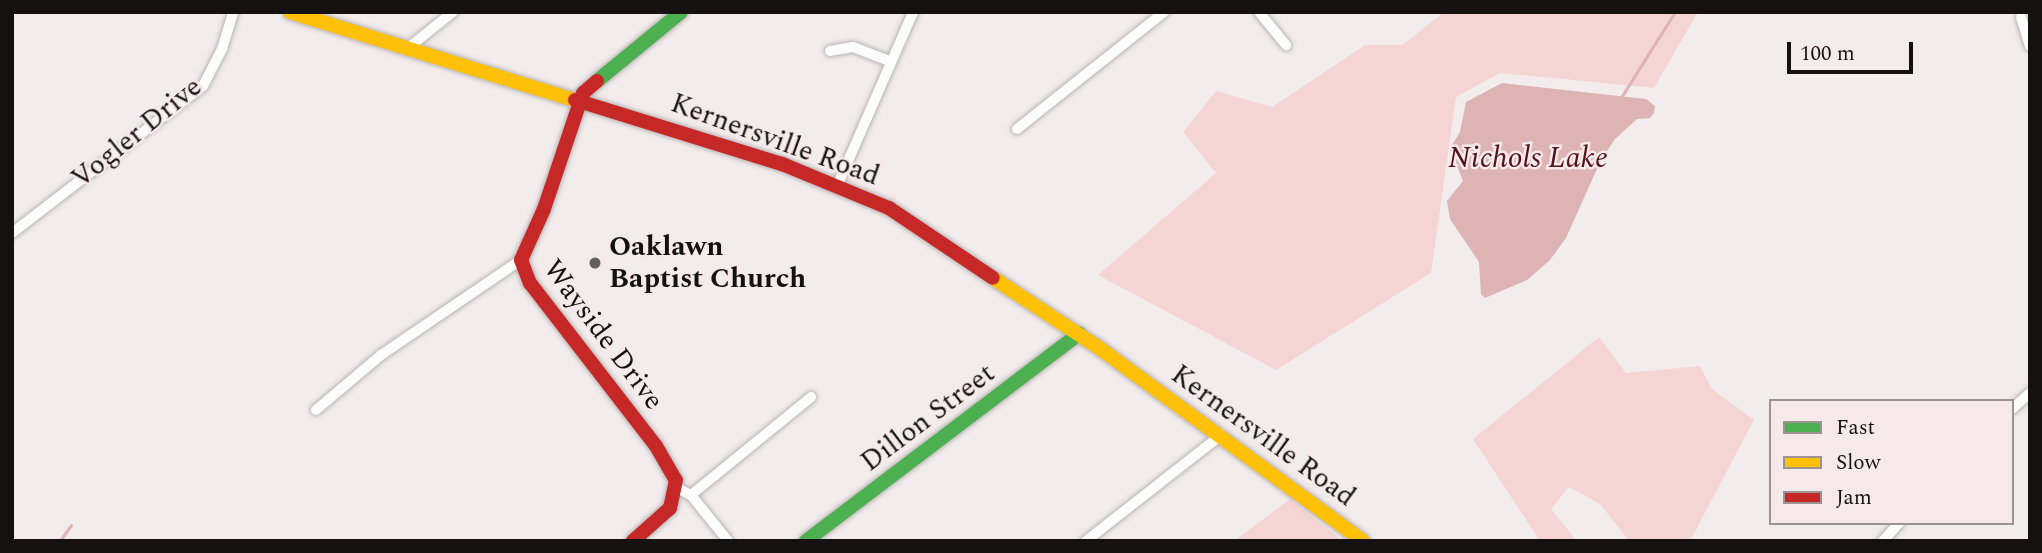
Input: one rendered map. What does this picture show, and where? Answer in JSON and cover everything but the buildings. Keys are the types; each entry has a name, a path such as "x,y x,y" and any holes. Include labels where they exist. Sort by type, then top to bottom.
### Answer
{"main road":[{"name":"Kernersville Road","path":"290,12 580,100 838,184 936,236 1221,435 1363,541"},
{"path":"580,100 583,93 681,12"},
{"name":"Wayside Drive","path":"580,100 544,209 521,260 530,283 664,458 677,488"},
{"name":"Dillon Street","path":"806,541 1079,334"},
{"path":"634,541 670,508 677,488"}],"street":[{"name":"Vogler Drive","path":"12,233 203,86 222,49 233,12"},
{"path":"408,48 453,12"},
{"path":"838,184 889,61 913,12"},
{"path":"1017,129 1164,12"},
{"path":"1259,12 1286,45"},
{"path":"2021,17 2030,46"},
{"path":"830,51 853,47 889,61"},
{"path":"316,410 381,355 521,260"},
{"path":"2014,408 2030,393"},
{"path":"691,495 811,397"},
{"path":"1086,541 1221,435"},
{"path":"677,488 691,495 728,541"},
{"path":"1883,541 1897,525"}],"shaded area":[{"path":"1444,12 1698,12 1654,88 1500,73 1456,97 1431,273 1276,370 1098,275 1216,173 1183,132 1216,91 1272,107 1365,45 1402,45"},
{"path":"1599,337 1626,373 1700,366 1712,389 1754,420 1690,541 1629,541 1600,504 1569,487 1551,509 1577,541 1540,541 1473,439"},
{"path":"1290,499 1340,539 1234,541"}],"water":[{"name":"Nichols Lake","path":"1502,83 1646,99 1655,106 1650,118 1637,119 1615,139 1601,160 1566,238 1550,260 1527,280 1485,298 1481,294 1479,262 1450,219 1447,201 1463,181 1450,148 1460,132 1466,102"}],"waterway":[{"path":"1622,96 1675,12"},
{"path":"60,541 71,525"}],"traffic: fast":[{"path":"597,81 681,12"},
{"path":"806,541 1079,334"}],"traffic: slow":[{"path":"290,12 575,100"},
{"path":"993,278 1102,350 1363,541"}],"traffic: jam":[{"path":"597,81 583,93 544,209 521,260 530,283 656,446 676,480 670,508 633,541"},
{"path":"575,100 782,164 889,208 993,278"}],"place":[{"name":"Oaklawn Baptist Church","path":"595,263"}]}
